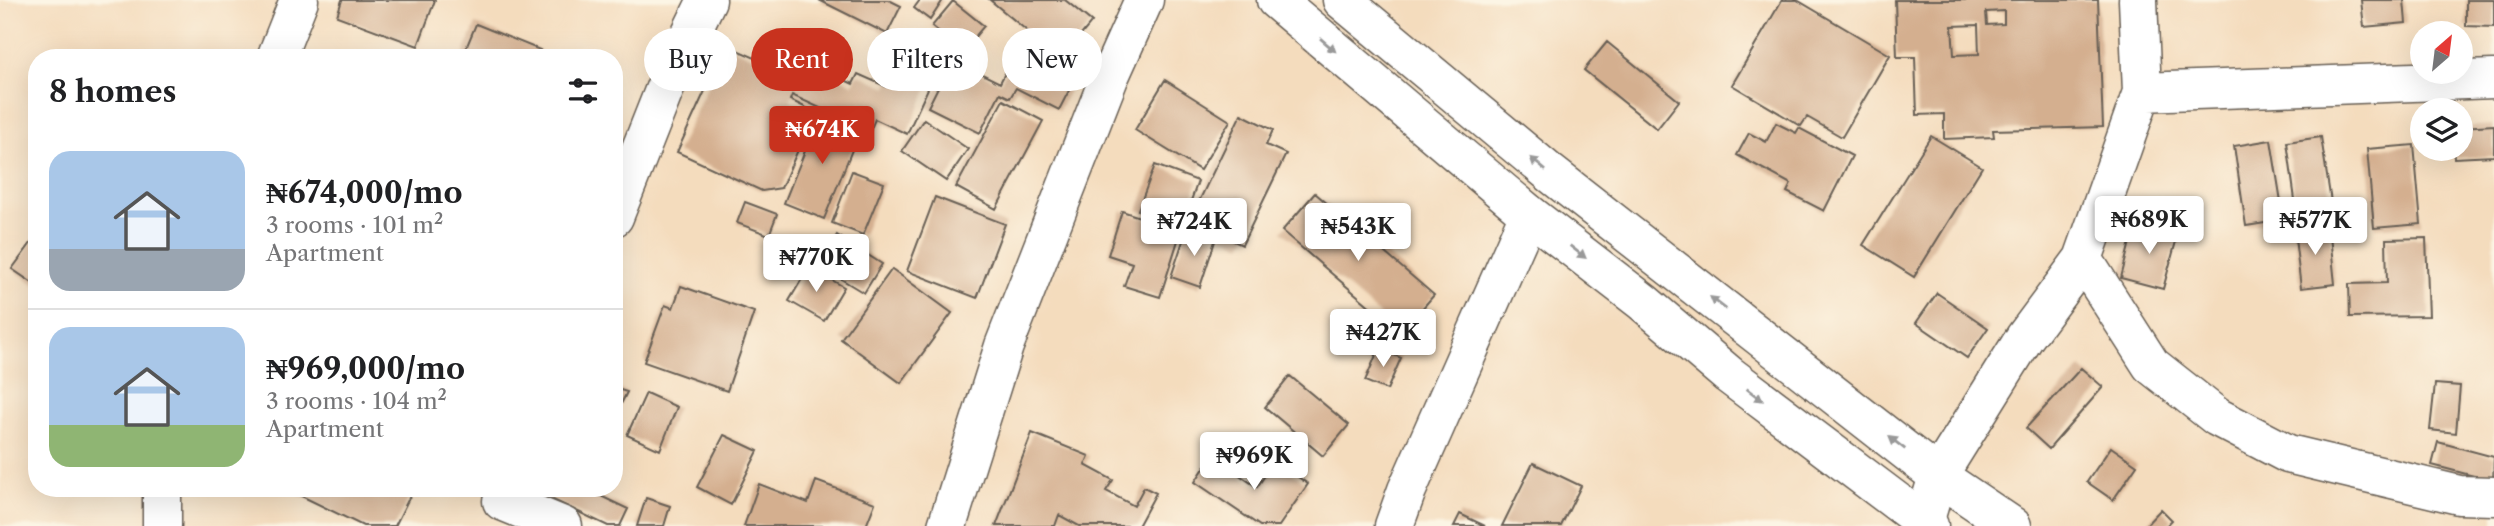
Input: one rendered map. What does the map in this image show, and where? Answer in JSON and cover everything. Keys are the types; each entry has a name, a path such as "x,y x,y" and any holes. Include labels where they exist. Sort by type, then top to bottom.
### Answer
{"street":[{"path":"280,49 299,0"},
{"path":"623,195 670,78 706,0"},
{"path":"947,526 1004,346 1109,78 1143,0"},
{"path":"1276,0 1530,214 1729,375 1925,525 1938,476 2025,337 2083,259 2142,92 2138,0"},
{"path":"1342,0 1550,173 1938,476 2012,526"},
{"path":"2142,92 2494,79"},
{"path":"1394,526 1407,490 1530,214"},
{"path":"2083,259 2151,365 2217,417 2288,454 2459,495 2494,496"},
{"path":"162,497 162,526"},
{"path":"500,505 563,526"}],"building":[{"path":"342,0 435,0 418,46 337,16"},
{"path":"819,0 889,0 901,6 890,28 875,28"},
{"path":"920,0 943,0 930,20 914,8"},
{"path":"990,0 1065,0 1092,22 1087,28 1024,28"},
{"path":"1782,0 1797,0 1890,55 1842,137 1807,117 1801,126 1732,85"},
{"path":"1895,0 2098,0 2103,127 1993,130 1994,137 1944,139 1944,114 1917,115 1915,57 1897,57","holes":["2004,11 2004,24 1987,25 1986,12","1978,25 1979,54 1954,55 1952,26"]},
{"path":"2361,0 2404,0 2406,23 2364,27"},
{"path":"2466,0 2494,0 2494,27 2473,26 2473,21 2466,21"},
{"path":"953,1 984,26 934,28 932,26"},
{"path":"476,24 538,49 466,49"},
{"path":"1607,42 1679,101 1657,129 1584,70"},
{"path":"737,50 751,56 751,91 853,91 858,74 867,78 867,91 927,91 907,134 875,119 870,131 792,95 790,100 815,112 781,188 762,191 677,152 705,91 737,91"},
{"path":"988,77 1000,83 1002,79 1002,91 1014,91 1010,98 1000,93 980,133 928,107 936,91 988,91"},
{"path":"1165,80 1230,121 1200,170 1135,130"},
{"path":"1022,91 1069,91 1059,110"},
{"path":"1003,100 1043,121 996,209 956,187"},
{"path":"820,114 860,130 824,219 784,203"},
{"path":"1241,114 1273,130 1266,145 1286,154 1242,245 1190,220"},
{"path":"924,119 968,149 946,181 902,151"},
{"path":"1776,123 1796,133 1799,128 1852,156 1824,211 1787,192 1791,184 1737,155 1749,133 1766,142"},
{"path":"2494,125 2494,156 2473,157 2473,126"},
{"path":"1931,136 1982,167 1914,277 1863,245"},
{"path":"2321,137 2331,202 2296,207 2287,142"},
{"path":"2271,140 2284,220 2246,226 2234,146"},
{"path":"2410,145 2410,161 2415,161 2421,224 2374,228 2367,149"},
{"path":"1155,165 1198,181 1182,226 1138,210"},
{"path":"852,171 884,183 863,235 832,223"},
{"path":"1315,193 1434,295 1401,333 1282,231"},
{"path":"935,197 1005,224 977,298 907,271"},
{"path":"745,202 777,214 769,235 737,223"},
{"path":"1122,211 1181,231 1160,297 1124,286 1132,263 1108,255"},
{"path":"2135,222 2178,234 2163,289 2121,278"},
{"path":"2329,226 2335,284 2301,288 2294,230"},
{"path":"1187,229 1216,238 1200,287 1171,277"},
{"path":"837,235 882,264 864,293 818,265"},
{"path":"2426,238 2429,316 2350,317 2349,284 2387,283 2386,239"},
{"path":"28,247 28,280 12,269"},
{"path":"809,267 844,287 824,321 789,301"},
{"path":"892,269 952,313 901,383 841,339"},
{"path":"681,286 754,312 727,391 644,362 665,305 673,308"},
{"path":"1937,293 1988,328 1967,358 1916,323"},
{"path":"1379,348 1401,358 1387,390 1365,381"},
{"path":"2081,368 2103,387 2049,449 2026,428"},
{"path":"1290,376 1349,425 1323,456 1265,407"},
{"path":"2435,384 2460,386 2456,433 2430,430"},
{"path":"646,393 677,407 660,450 627,435"},
{"path":"1032,433 1089,456 1085,465 1113,480 1106,491 1134,506 1144,487 1156,493 1138,526 1079,526 1059,515 1055,526 996,526"},
{"path":"724,435 758,451 731,505 697,487"},
{"path":"2438,442 2494,457 2493,481 2432,465"},
{"path":"2111,447 2137,465 2113,500 2087,482"},
{"path":"1212,456 1257,487 1275,461 1308,484 1279,526 1260,526 1195,482"},
{"path":"1533,463 1581,486 1561,526 1502,526"},
{"path":"816,481 875,503 866,526 744,526 759,484 808,503"},
{"path":"303,497 410,497 395,526 363,526"},
{"path":"547,497 603,497 628,509 620,526 608,526"},
{"path":"646,498 670,506 664,526 637,526"},
{"path":"2161,509 2172,520 2166,526 2145,526"},
{"path":"1460,514 1485,526 1454,526"}]}
